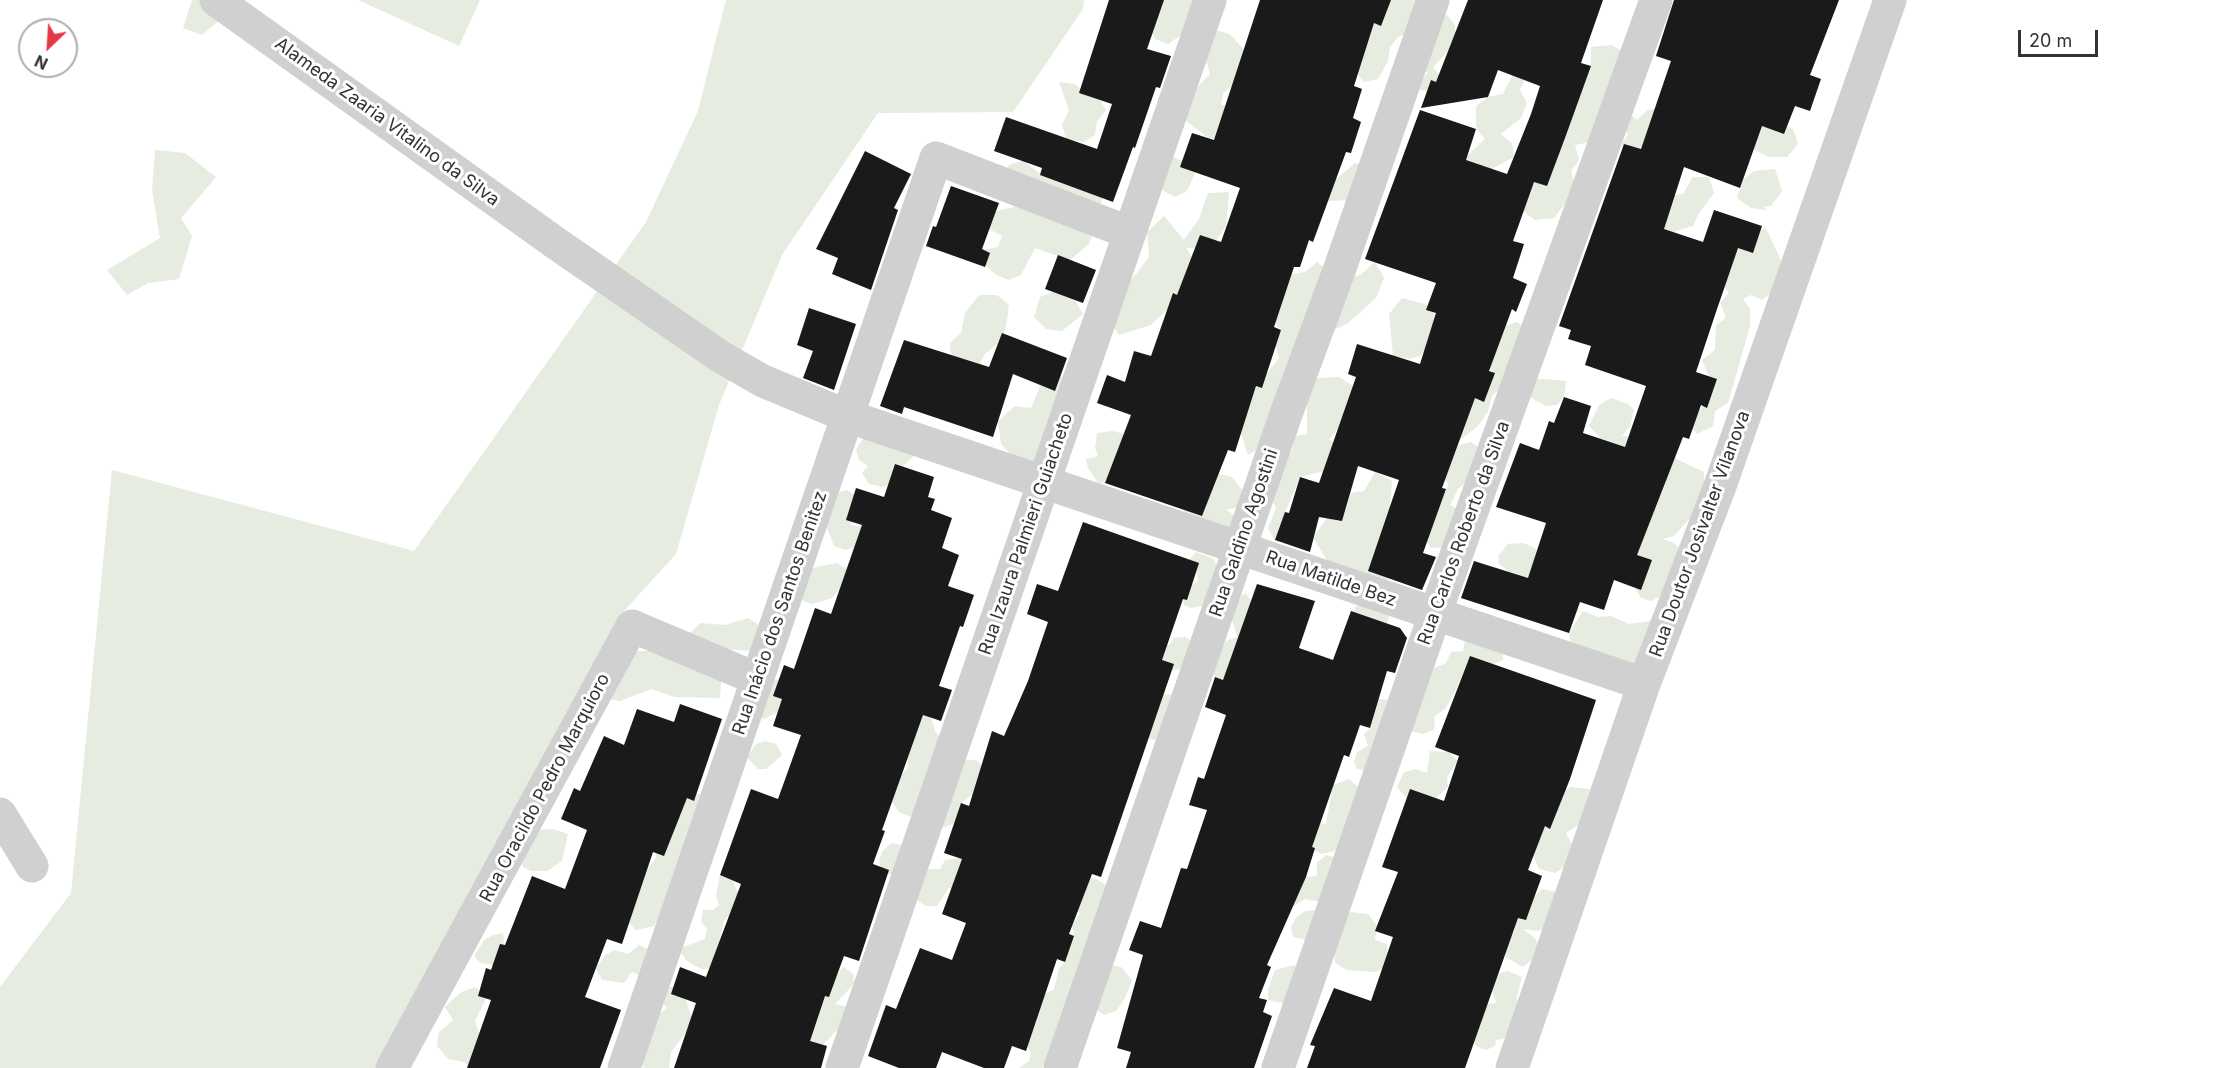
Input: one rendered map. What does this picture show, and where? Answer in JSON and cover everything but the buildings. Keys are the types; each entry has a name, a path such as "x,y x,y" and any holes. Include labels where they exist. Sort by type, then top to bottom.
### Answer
{"street":[{"name":"Alameda Zaaria Vitalino da Silva","path":"216,0 557,244 721,357 763,381 848,416"},
{"name":"Rua Izaura Palmieri Guiacheto","path":"842,1068 1210,0"},
{"name":"Rua Galdino Agostini","path":"1060,1068 1239,548 1433,0"},
{"name":"Rua Carlos Roberto da Silva","path":"1278,1068 1435,614 1656,0"},
{"name":"Rua Doutor Josivalter Vilanova","path":"1512,1068 1644,684 1720,486 1890,0"},
{"name":"Rua Inácio dos Santos Benitez","path":"624,1068 936,158 1130,232"},
{"name":"Rua Matilde Bez","path":"848,416 1644,684"},
{"name":"Rua Oracildo Pedro Marquioro","path":"392,1068 632,626 757,679"},
{"path":"0,814 32,866"}],"shaded area":[{"path":"192,0 201,0 220,20 202,35 183,28"},
{"path":"358,0 480,0 459,46"},
{"path":"726,0 1084,0 1083,9 1013,112 878,113 782,255 719,405 676,554 625,610 435,975 378,1068 0,1068 0,987 71,893 112,470 414,551 646,222 698,111"},
{"path":"1164,0 1197,0 1184,33 1168,44 1155,39 1148,24"},
{"path":"1378,0 1425,0 1415,31 1398,37 1390,47 1388,61 1378,79 1364,82 1349,65"},
{"path":"1447,15 1455,25 1455,34 1448,51 1433,67 1440,76 1431,91 1420,90 1420,82 1428,72 1423,70 1435,16"},
{"path":"1215,30 1230,34 1246,52 1243,78 1223,93 1221,104 1234,111 1227,141 1208,138 1185,120 1195,90 1210,74 1206,59"},
{"path":"1611,45 1625,52 1595,141 1575,145 1579,160 1571,171 1574,182 1565,204 1554,218 1535,220 1523,211 1526,181 1552,147 1565,138 1575,98 1581,95 1580,80 1591,66 1591,47"},
{"path":"1515,70 1526,77 1520,90 1527,103 1521,118 1501,134 1512,143 1514,157 1480,175 1464,167 1467,156 1485,139 1476,129 1476,106 1488,97 1503,94"},
{"path":"1059,82 1075,84 1087,96 1100,100 1106,110 1097,121 1095,135 1084,142 1066,139 1062,125 1069,110"},
{"path":"1662,108 1649,152 1642,145 1638,152 1623,154 1622,143 1628,135 1625,128 1626,111 1637,120 1647,110"},
{"path":"1779,123 1793,129 1798,144 1787,157 1768,157 1753,149 1760,125"},
{"path":"155,150 185,153 216,177 181,218 192,236 179,279 148,283 127,295 107,270 160,238 152,190"},
{"path":"1173,157 1190,164 1195,173 1187,191 1175,197 1162,190"},
{"path":"1024,161 1040,174 1048,164 1105,185 1096,229 1088,245 1070,260 1035,248 1021,275 1008,280 995,274 985,264 982,250 998,247 1002,236 989,229 989,213 1018,206 1005,171 1010,164"},
{"path":"1355,163 1369,166 1357,200 1323,201 1334,181"},
{"path":"1775,169 1782,191 1771,206 1763,207 1768,210 1751,208 1737,198 1743,180 1754,171"},
{"path":"1693,177 1709,177 1714,193 1693,226 1673,232 1664,229 1661,221 1664,205 1675,195 1683,194"},
{"path":"1229,192 1226,226 1210,249 1186,248 1197,265 1193,286 1151,325 1119,335 1114,327 1130,282 1149,257 1147,232 1164,216 1184,240 1199,219 1208,193"},
{"path":"1766,228 1782,263 1779,288 1762,300 1751,295 1743,299 1750,309 1750,326 1728,403 1715,411 1713,426 1697,434 1690,425 1714,388 1702,360 1715,350 1716,325 1726,318 1720,302 1729,293 1719,279 1740,238"},
{"path":"1317,262 1332,274 1342,278 1360,275 1375,262 1384,278 1376,298 1347,324 1333,330 1276,439 1248,455 1241,433 1245,419 1256,387 1279,358 1276,347 1281,330 1267,313 1280,285 1292,274 1305,272"},
{"path":"1053,292 1075,300 1083,314 1062,331 1046,329 1034,317 1040,297"},
{"path":"979,295 997,295 1009,305 1006,327 998,343 985,354 980,363 992,373 970,369 951,354 950,343 961,333 965,313"},
{"path":"1402,298 1428,305 1435,316 1431,344 1420,356 1410,359 1393,356 1389,314"},
{"path":"1517,322 1526,329 1511,378 1492,396 1488,412 1477,427 1460,440 1443,432 1494,373 1486,366 1484,332"},
{"path":"1061,376 1076,383 1045,464 1016,460 1001,444 998,421 1015,406 1031,408 1044,377"},
{"path":"1339,377 1353,386 1339,428 1329,439 1345,452 1340,472 1320,472 1300,477 1285,512 1285,527 1275,541 1268,528 1276,508 1267,489 1284,473 1282,461 1292,451 1295,436 1307,434 1307,398 1315,378"},
{"path":"1528,378 1566,381 1564,397 1557,405 1546,406 1531,398 1525,390"},
{"path":"1611,398 1628,404 1634,410 1630,426 1622,436 1639,437 1631,464 1582,447 1588,435 1600,438 1589,426 1599,405"},
{"path":"1112,431 1130,435 1120,471 1105,483 1098,483 1088,468 1086,459 1098,456 1095,448 1097,433"},
{"path":"865,436 914,456 897,472 894,483 883,487 869,484 862,473 868,466 859,460 856,450"},
{"path":"1471,442 1483,451 1476,474 1458,489 1450,505 1464,513 1449,547 1431,548 1422,535 1449,484 1437,475 1434,452"},
{"path":"1666,454 1704,472 1704,488 1693,515 1674,536 1663,539 1674,543 1684,553 1663,595 1651,601 1641,598 1635,588 1640,574 1649,565 1639,556 1628,551 1661,495 1665,484"},
{"path":"1375,472 1392,481 1390,507 1392,529 1380,538 1388,582 1331,566 1313,538 1326,519 1345,513 1351,493 1364,491"},
{"path":"1218,474 1232,477 1242,490 1239,507 1226,510 1236,516 1228,540 1190,526 1183,509"},
{"path":"846,490 858,496 855,520 850,525 867,527 858,546 845,550 834,546 826,525 834,494"},
{"path":"1524,543 1536,549 1538,558 1534,571 1527,578 1509,572 1498,563 1499,555 1508,544"},
{"path":"1196,552 1214,559 1219,573 1208,605 1190,608 1184,605 1182,592 1198,581 1196,570 1189,560"},
{"path":"837,563 848,570 842,587 832,598 812,604 801,600 812,568"},
{"path":"1246,593 1252,603 1242,651 1233,651 1233,670 1223,680 1215,677 1211,662 1226,641 1237,637 1230,613 1233,600"},
{"path":"1359,601 1391,611 1387,624 1376,624 1371,618 1358,621 1351,616"},
{"path":"1583,611 1598,617 1611,616 1629,624 1651,621 1643,661 1628,672 1573,653 1569,633"},
{"path":"748,618 763,628 752,651 724,649 720,698 675,697 651,689 620,701 604,698 629,651 659,651 677,647 700,623 725,625"},
{"path":"1466,634 1502,646 1503,660 1489,666 1470,656 1455,692 1445,709 1435,716 1434,730 1422,734 1407,730 1434,668 1446,663 1451,652 1463,651"},
{"path":"1186,637 1197,645 1182,668 1172,671 1159,667 1156,647 1170,645 1174,638"},
{"path":"772,678 786,684 788,701 778,712 764,719 753,712"},
{"path":"1156,694 1173,695 1156,740 1142,738 1137,724 1157,716"},
{"path":"1379,699 1391,700 1368,771 1357,769 1354,762 1357,752 1368,746 1364,734 1370,728 1373,719 1372,707"},
{"path":"915,711 931,717 935,731 947,746 952,760 976,760 983,766 973,794 961,803 955,823 941,829 899,812 892,802 901,776 908,767 906,736"},
{"path":"765,741 776,744 782,755 766,769 758,769 747,757 756,744"},
{"path":"1430,751 1449,752 1458,761 1447,777 1448,787 1436,798 1411,803 1397,787 1404,772 1416,769 1427,773"},
{"path":"1349,779 1362,790 1348,848 1321,854 1298,842 1308,822 1326,824 1333,785"},
{"path":"1571,787 1590,789 1580,824 1566,833 1573,846 1568,865 1555,873 1539,869 1527,841 1559,793"},
{"path":"689,789 702,796 694,813 704,819 665,908 654,926 636,930 629,923 637,881 656,858 656,833"},
{"path":"553,829 568,834 562,861 547,871 531,871 523,867 519,855 538,830"},
{"path":"891,843 903,845 899,873 891,875 881,870 879,861 882,852"},
{"path":"1326,855 1337,858 1320,902 1305,899 1291,908 1306,877 1317,876 1317,863"},
{"path":"959,858 971,862 957,891 949,888 937,906 926,906 917,900 928,869 940,869 945,860"},
{"path":"720,875 733,881 738,894 731,913 724,921 713,967 703,970 687,961 678,949 705,939 707,929 701,922 703,910 713,910 719,905 716,896"},
{"path":"1081,877 1096,879 1108,886 1046,1062 1042,1068 1019,1068 1029,1061 1031,1053 1027,1046 1037,1020 1036,1007 1045,994 1054,989 1059,968 1065,962 1069,934 1074,935 1072,926 1080,913 1072,909"},
{"path":"1542,889 1560,893 1552,927 1538,931 1523,929 1536,939 1539,954 1523,967 1505,957 1506,942 1514,932 1518,913"},
{"path":"1318,910 1316,942 1293,937 1291,927 1296,918 1305,911"},
{"path":"1350,912 1368,914 1377,926 1375,940 1387,944 1388,965 1376,972 1347,970 1335,963 1333,943 1339,925"},
{"path":"503,933 504,942 499,960 493,965 480,963 474,956 484,940"},
{"path":"639,945 651,951 641,976 632,972 624,983 602,980 596,968 605,955 615,950 628,954"},
{"path":"1104,963 1121,967 1132,980 1125,998 1116,1011 1104,1015 1094,1008"},
{"path":"1294,965 1307,972 1283,1003 1268,1000 1268,990 1275,970"},
{"path":"843,967 853,973 854,984 835,1004 858,1009 847,1027 835,1032 823,1045 809,1042 798,986 831,984"},
{"path":"1508,971 1522,977 1517,997 1518,1006 1507,1038 1496,1040 1495,1046 1486,1050 1476,1046 1471,1035 1479,1011 1488,1004 1496,1003 1490,982 1499,973"},
{"path":"666,986 678,988 685,996 693,1023 671,1052 669,1068 643,1068 644,1066 633,1056 646,1023 667,1008 659,998"},
{"path":"476,987 486,999 475,1021 479,1033 470,1068 464,1062 448,1059 437,1046 439,1032 453,1020 445,1007 461,992"}]}
